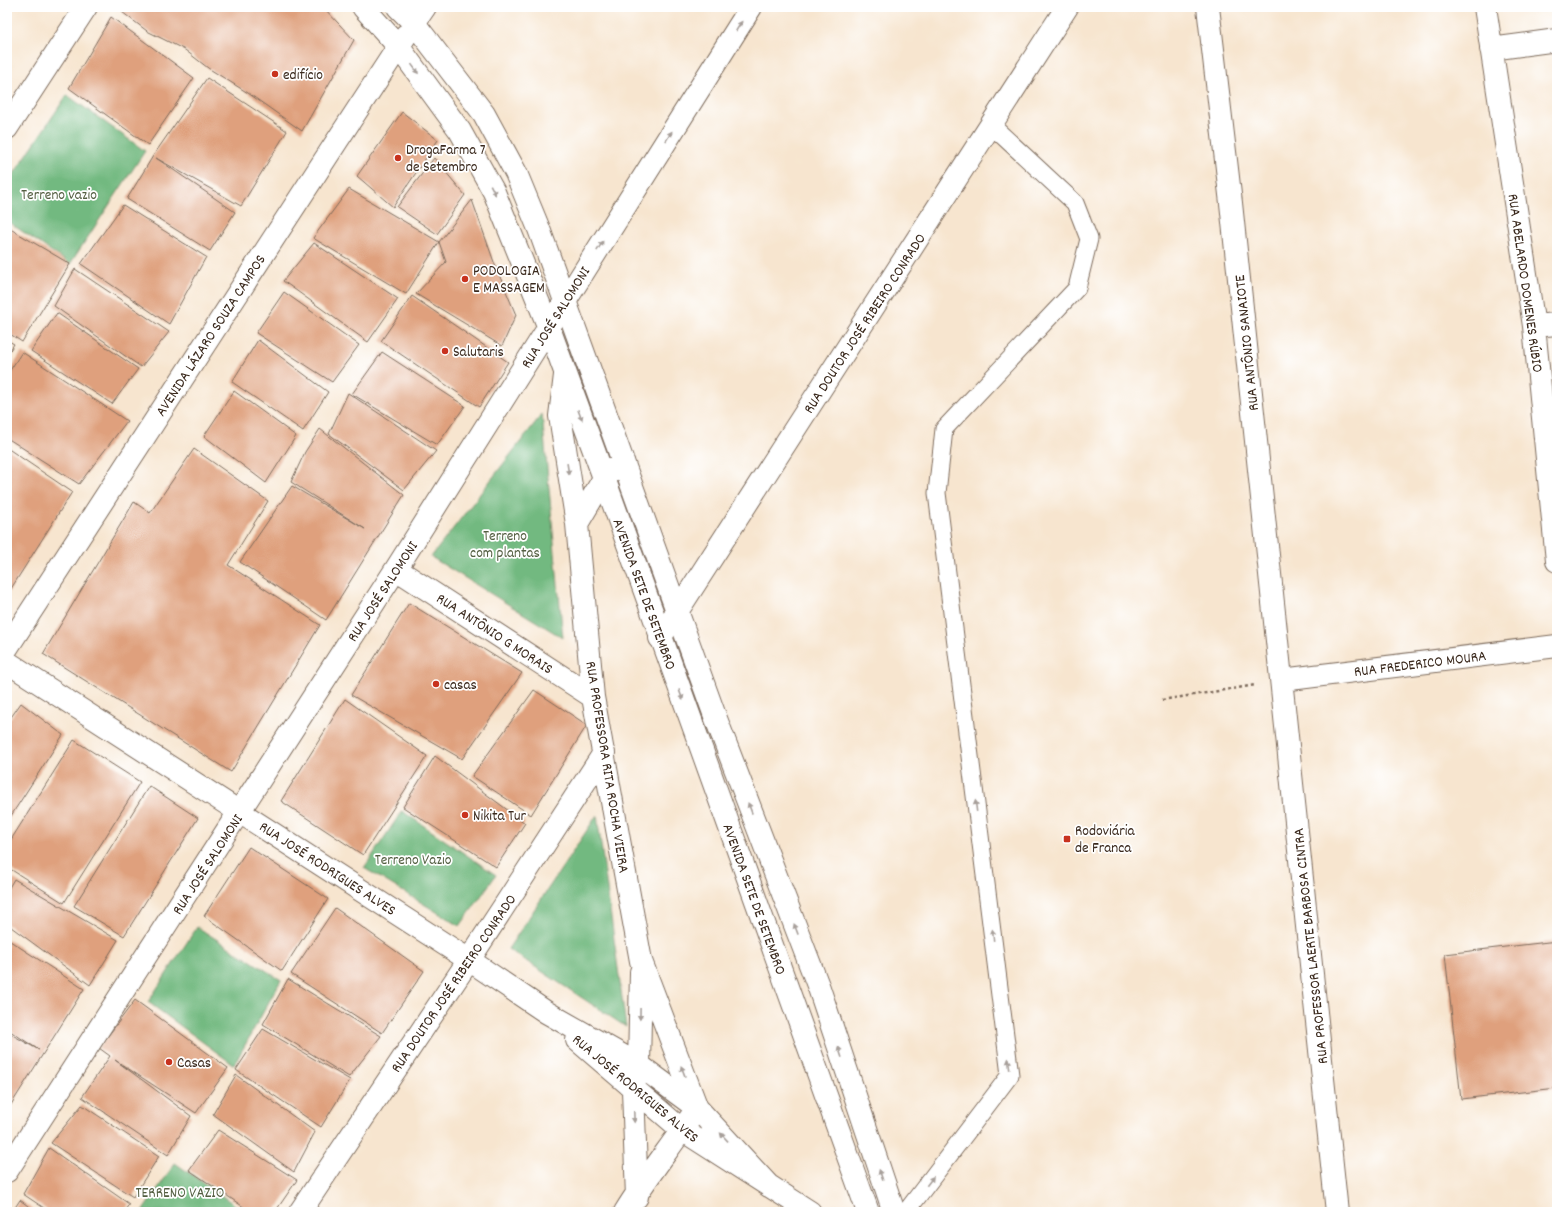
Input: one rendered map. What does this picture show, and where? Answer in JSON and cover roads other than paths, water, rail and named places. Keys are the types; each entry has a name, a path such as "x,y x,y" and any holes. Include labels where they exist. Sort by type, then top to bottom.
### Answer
{"street":[{"path":"7,128 86,7"},
{"name":"AVENIDA SETE DE SETEMBRO","path":"362,7 398,46 460,131 494,192 549,328 868,1212"},
{"name":"AVENIDA SETE DE SETEMBRO","path":"398,7 419,15 484,114 516,173 539,229 677,613 819,988 894,1212"},
{"name":"RUA JOSÉ SALOMONI","path":"7,1171 396,569 751,7"},
{"name":"RUA DOUTOR JOSÉ RIBEIRO CONRADO","path":"660,638 1067,7"},
{"name":"RUA ANTÔNIO SANAIOTE","path":"1208,7 1231,203 1282,680"},
{"name":"RUA ABELARDO DOMENES RÚBIO","path":"1485,7 1534,326 1557,560"},
{"name":"AVENIDA LÁZARO SOUZA CAMPOS","path":"7,648 419,15"},
{"path":"1491,49 1557,40"},
{"path":"1534,326 1557,324"},
{"name":"RUA PROFESSORA RITA ROCHA VIEIRA","path":"565,374 560,416 577,524 594,697 641,961 640,1065 633,1090 638,1202"},
{"path":"577,524 604,478 623,462"},
{"name":"RUA ANTÔNIO G MORAIS","path":"396,569 594,697"},
{"name":"RUA FREDERICO MOURA","path":"1282,680 1557,646"},
{"name":"RUA JOSÉ RODRIGUES ALVES","path":"7,662 469,960 546,1012 640,1065 697,1108 769,1186"},
{"name":"RUA PROFESSOR LAERTE BARBOSA CINTRA","path":"1282,680 1337,1212"},
{"name":"RUA DOUTOR JOSÉ RIBEIRO CONRADO","path":"300,1212 469,960 604,753"},
{"name":"RUA PROFESSORA RITA ROCHA VIEIRA","path":"641,961 697,1108"},
{"name":"RUA JOSÉ RODRIGUES ALVES","path":"546,1012 633,1090 682,1130 810,1212"},
{"path":"625,1212 638,1202 697,1108"}],"lane":[{"path":"906,1212 1010,1075 937,493 944,429 1077,288 1089,239 1075,203 992,125"}],"place":[{"name":"edifício","path":"275,74"},
{"name":"DrogaFarma 7 de Setembro","path":"398,158"},
{"name":"PODOLOGIA E MASSAGEM","path":"465,279"},
{"name":"Salutaris","path":"445,351"},
{"name":"casas","path":"436,684"},
{"name":"Nikita Tur","path":"465,815"},
{"name":"Rodoviária de Franca","path":"1067,839"},
{"name":"Casas","path":"169,1062"}],"park label":[{"name":"Terreno vazio","path":"59,194"},
{"name":"Terreno com plantas","path":"505,544"},
{"name":"Terreno Vazio","path":"413,859"},
{"name":"TERRENO VAZIO","path":"180,1192"}]}
